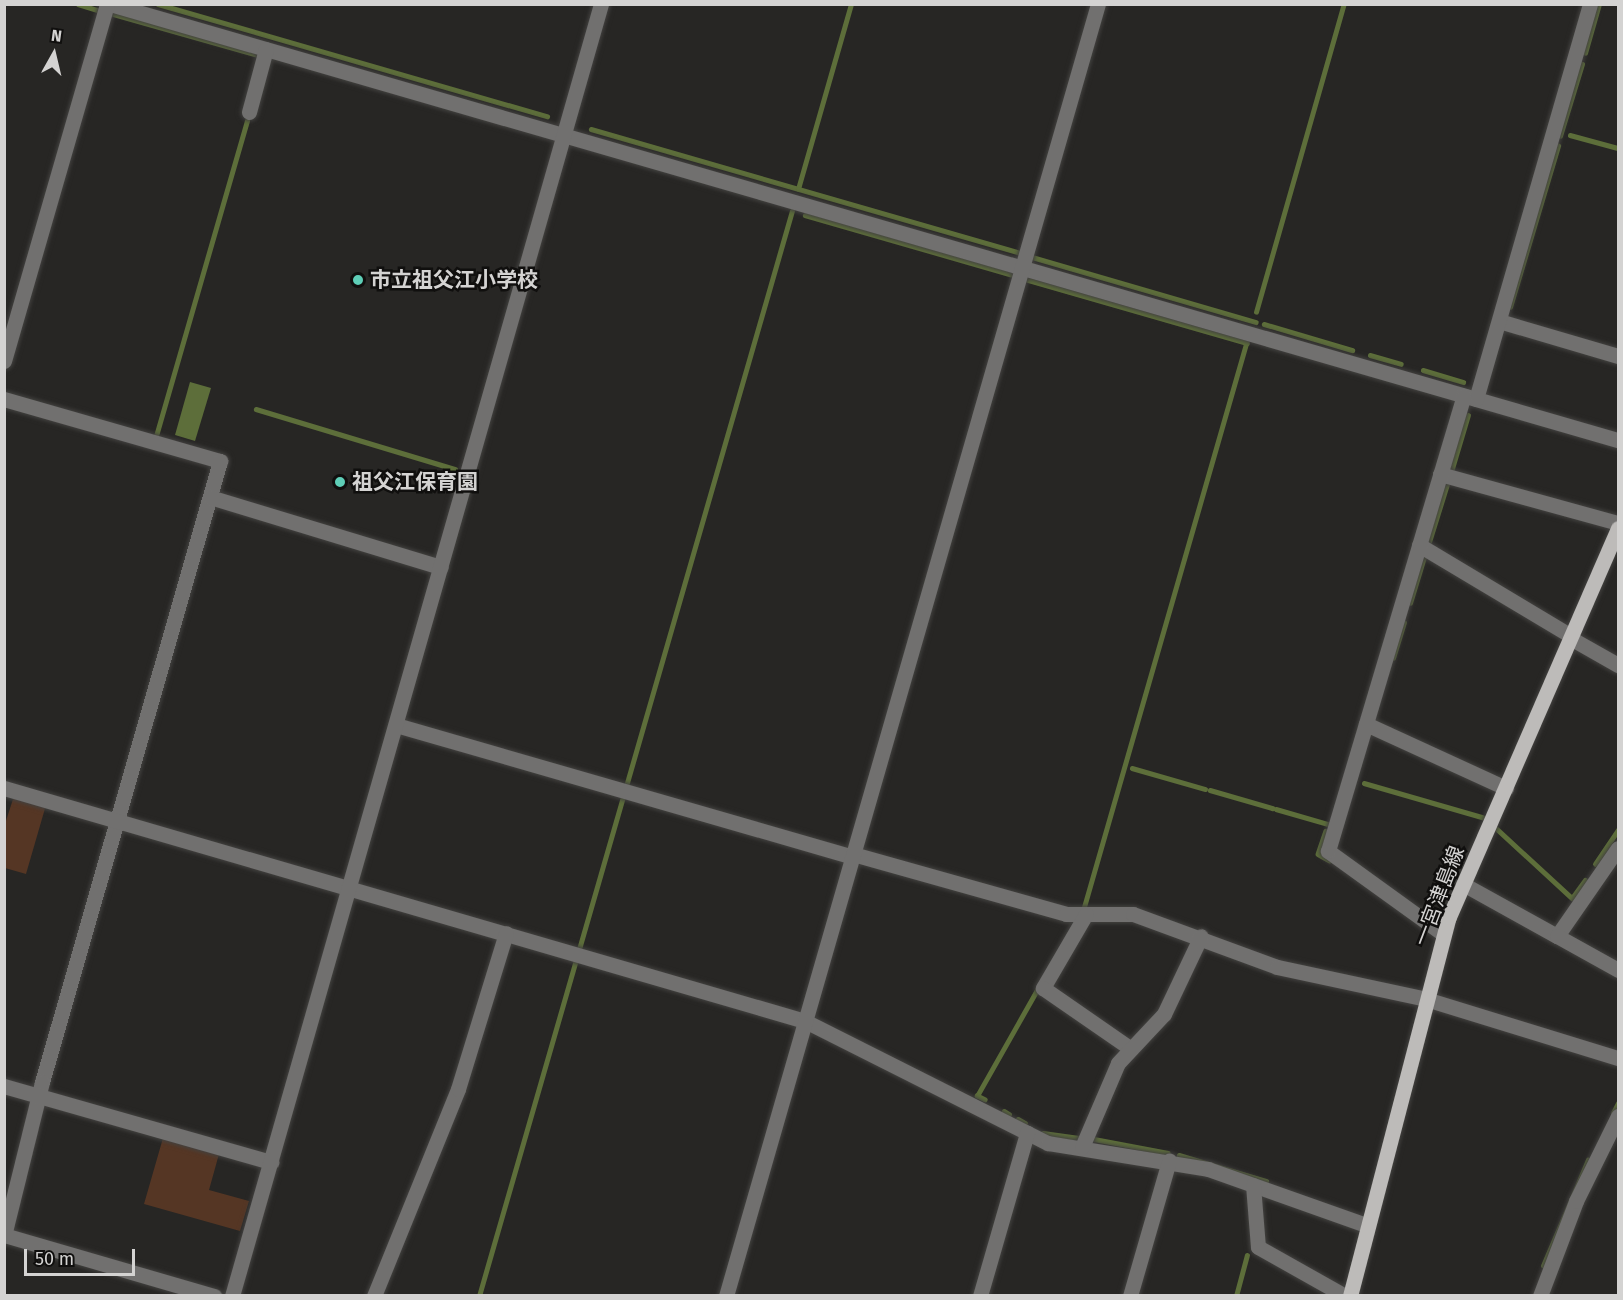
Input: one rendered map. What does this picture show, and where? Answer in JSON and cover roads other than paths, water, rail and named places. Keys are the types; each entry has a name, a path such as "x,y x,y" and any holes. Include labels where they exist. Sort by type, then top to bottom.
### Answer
{"main road":[{"name":"一宮津島線","path":"1350,1296 1366,1225 1443,934 1618,528"}],"street":[{"path":"4,361 109,4 1618,440"},
{"path":"232,1296 601,4"},
{"path":"726,1296 1098,4"},
{"path":"1443,934 1328,851 1440,474 1499,321 1590,4"},
{"path":"249,111 266,49"},
{"path":"1499,321 1618,356"},
{"path":"4,399 220,461 117,821 4,1235 214,1296"},
{"path":"1440,474 1618,523"},
{"path":"210,497 441,567"},
{"path":"1419,545 1618,664"},
{"path":"1366,724 1506,788"},
{"path":"396,725 852,856 1066,914 1133,914 1201,936 1277,967 1426,999 1618,1058"},
{"path":"4,788 805,1021 1048,1143 1169,1161 1253,1185 1366,1225"},
{"path":"1557,936 1618,848"},
{"path":"1463,884 1618,970"},
{"path":"1086,914 1043,988 1131,1049"},
{"path":"374,1296 458,1089 506,933"},
{"path":"1082,1147 1118,1063 1173,1000 1201,936"},
{"path":"4,1086 271,1162"},
{"path":"1540,1296 1576,1201 1618,1116"},
{"path":"980,1296 1027,1133"},
{"path":"1130,1296 1169,1161"},
{"path":"1253,1185 1258,1247 1345,1296"}],"waterway":[{"path":"78,4 98,10"},
{"path":"158,4 547,116"},
{"path":"798,189 851,4"},
{"path":"1256,312 1344,4"},
{"path":"1585,53 1599,4"},
{"path":"110,13 255,54"},
{"path":"1560,136 1582,64"},
{"path":"156,436 247,121"},
{"path":"591,129 1020,253"},
{"path":"1570,135 1618,148"},
{"path":"1510,307 1558,146"},
{"path":"479,1296 792,211"},
{"path":"805,215 1013,275"},
{"path":"1032,257 1256,322"},
{"path":"1025,279 1247,343"},
{"path":"1264,324 1352,350"},
{"path":"1084,907 1246,344"},
{"path":"1370,355 1401,364"},
{"path":"1423,370 1463,382"},
{"path":"256,409 455,469"},
{"path":"1451,472 1468,415"},
{"path":"1429,542 1448,481"},
{"path":"1410,603 1424,557"},
{"path":"1393,658 1404,623"},
{"path":"1132,768 1205,789"},
{"path":"1364,783 1482,817"},
{"path":"1210,790 1272,808"},
{"path":"1276,809 1328,824"},
{"path":"1497,829 1572,898 1585,880"},
{"path":"1595,864 1618,830"},
{"path":"1326,831 1318,854 1329,860"},
{"path":"985,1100 977,1096 1038,988"},
{"path":"1613,1113 1618,1103"},
{"path":"1004,1111 1009,1114"},
{"path":"1018,1119 1025,1123"},
{"path":"1043,1133 1079,1138"},
{"path":"1094,1139 1168,1153"},
{"path":"1179,1155 1266,1181"},
{"path":"1543,1266 1588,1160"},
{"path":"1236,1296 1247,1255"}],"place":[{"name":"市立祖父江小学校","path":"358,280"},
{"name":"祖父江保育園","path":"340,482"}]}
